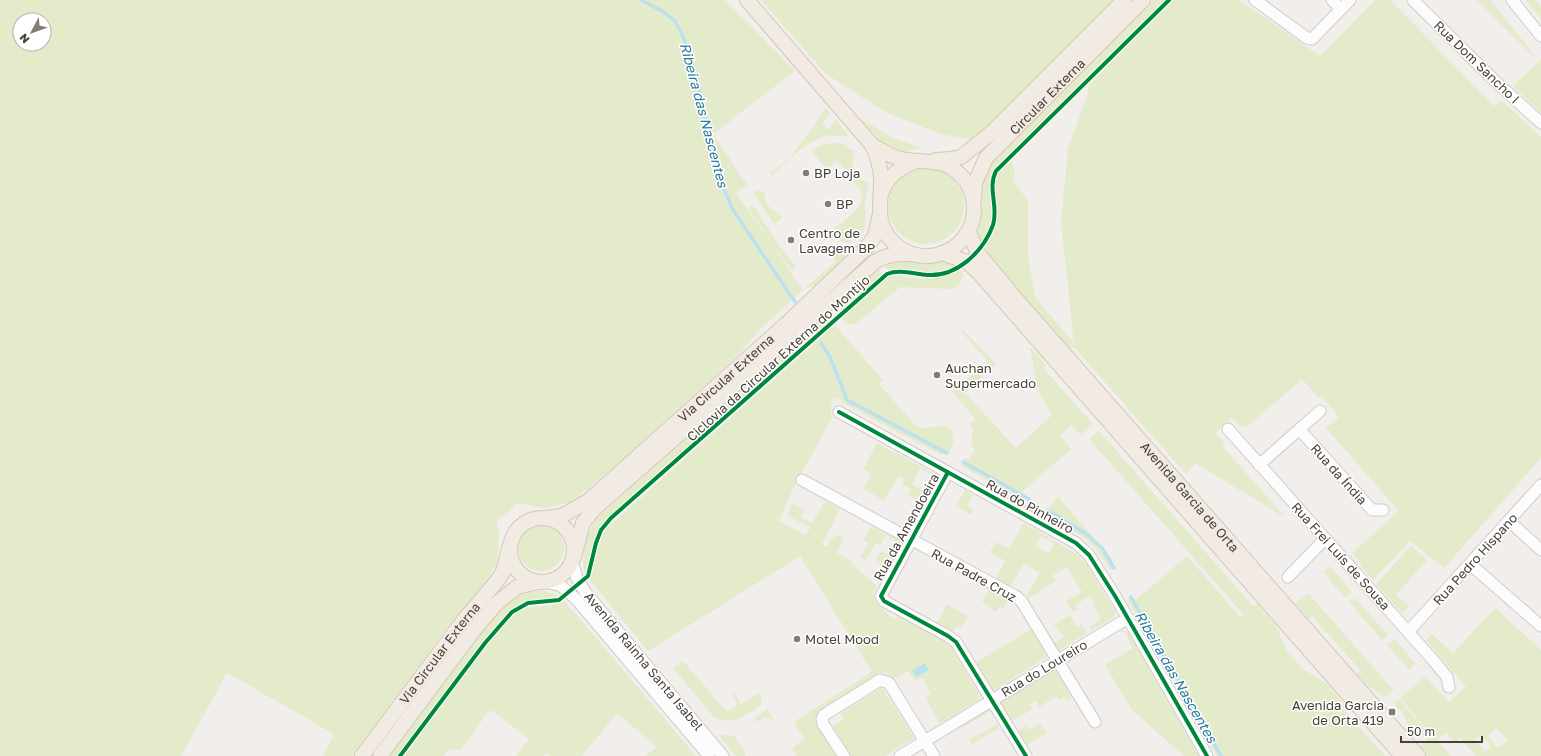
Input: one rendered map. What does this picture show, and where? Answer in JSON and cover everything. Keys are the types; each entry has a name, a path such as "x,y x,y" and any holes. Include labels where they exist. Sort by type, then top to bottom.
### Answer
{"main road":[{"path":"747,0 872,145 879,159 882,179 879,214 883,227 891,239 902,248 914,254 933,255 942,253 958,244 969,232 973,221 974,204 972,193 968,184 956,170 939,162 900,159 872,145"},
{"name":"Circular Externa","path":"920,161 951,159 961,156 974,147 991,133 1124,0"},
{"name":"Circular Externa","path":"974,204 975,183 986,158 1143,0"},
{"path":"881,195 889,179 895,172 903,166 920,161"},
{"name":"Via Circular Externa","path":"547,518 562,516 588,501 786,324 866,248 876,236 879,214"},
{"name":"Avenida Garcia de Orta","path":"969,232 977,252 1002,282 1418,756"},
{"name":"Avenida Garcia de Orta","path":"942,253 967,262 978,272 1402,756"},
{"name":"Via Circular Externa","path":"573,560 583,524 594,509 876,261 884,256 894,254 914,254"},
{"path":"547,518 558,521 572,536 575,546 573,560 570,568 562,576 552,581 542,582 529,580 519,573 511,560 510,548 512,536 519,527 528,520 547,518"},
{"name":"Via Circular Externa","path":"362,756 463,621 497,581 503,572 510,548"},
{"name":"Via Circular Externa","path":"380,756 474,630 496,604 517,587 542,582"}],"street":[{"path":"1255,0 1307,38 1312,39 1350,0"},
{"path":"1332,0 1341,9"},
{"name":"Rua Dom Sancho I","path":"1414,0 1493,79 1541,123"},
{"path":"1512,0 1541,36"},
{"path":"1259,465 1320,411"},
{"name":"Rua do Pinheiro","path":"839,412 1076,543 1089,554 1128,618 1207,756"},
{"name":"Rua Frei Luís de Sousa","path":"1228,429 1447,677 1449,687"},
{"name":"Rua da Índia","path":"1299,429 1372,510 1383,510"},
{"name":"Rua da Amendoeira","path":"948,472 881,596 884,601 948,636 956,642 991,700"},
{"name":"Rua Padre Cruz","path":"802,480 1017,597 1022,602 1058,659 1095,722"},
{"name":"Rua Pedro Hispano","path":"1408,632 1541,485"},
{"path":"1509,521 1541,550"},
{"path":"1288,578 1325,539"},
{"name":"Avenida Rainha Santa Isabel","path":"573,560 577,578 585,592 723,756"},
{"path":"1470,564 1541,626"},
{"name":"Avenida Rainha Santa Isabel","path":"542,582 561,586 576,599 709,756"},
{"name":"Rua do Loureiro","path":"900,756 924,740 1128,618"},
{"path":"844,756 823,724 822,719 824,715 880,680 889,682 934,756"},
{"path":"991,700 1026,756"}],"green space":[{"path":"0,0 725,0 795,71 713,134 747,185 736,193 803,290 759,330 737,356 622,460 572,502 545,508 516,503 509,512 497,520 499,536 498,554 496,564 488,579 447,628 353,756 323,756 334,734 227,673 181,756 0,756"},
{"path":"761,0 1115,0 974,140 941,134 887,113 826,74"},
{"path":"1153,0 1166,0 993,171 990,180 992,215 987,233 981,244 978,231 983,205 980,183 984,169"},
{"path":"1174,0 1239,0 1320,56 1375,0 1390,0 1494,106 1501,100 1541,137 1541,458 1444,568 1410,541 1373,580 1361,567 1362,565 1352,553 1399,511 1326,428 1339,417 1321,396 1319,398 1302,379 1247,427 1245,425 1242,428 1232,417 1216,433 1225,444 1222,446 1286,518 1195,463 1186,474 1075,348 1070,348 1001,271 986,250 995,227 997,216 997,202 994,186 995,180 1000,172 1012,161 1015,173 1013,180 1028,201 1028,256 1035,297 1074,343 1061,223 1068,149 1088,93 1089,85"},
{"path":"1477,0 1490,0 1536,57 1535,58"},
{"path":"1526,0 1536,0 1541,6 1541,19"},
{"path":"1541,59 1541,112 1513,86"},
{"path":"826,108 830,113 822,123 829,130 836,120 848,135 847,137 828,135 819,138 798,152 774,173 773,177 770,173 791,157"},
{"path":"857,117 895,139 922,148 903,152 887,148"},
{"path":"837,143 847,145 847,147 855,151 853,156 854,170 860,178 869,183 865,204 864,231 861,235 851,241 852,243 842,242 837,238 834,232 835,228 849,217 858,207 862,197 861,191 837,160 826,169 812,151 822,145"},
{"path":"926,168 940,171 953,179 961,192 964,206 961,220 953,233 940,241 926,244 912,241 899,233 891,220 888,206 891,192 899,179 912,171"},
{"path":"757,190 765,192 765,201 767,205 783,217 774,224 753,192"},
{"path":"753,205 778,244 796,267 792,270 774,248 748,208"},
{"path":"829,249 835,253 848,256 816,285 807,288 806,287 836,261 829,253"},
{"path":"898,259 926,264 951,261 958,265 939,272 927,273 899,270 889,271 882,263"},
{"path":"876,268 883,275 840,312 843,303 868,281"},
{"path":"962,270 963,276 960,284 953,289 900,287 856,324 848,324 842,318 890,276 899,275 915,278 933,278 945,276"},
{"path":"831,310 832,319 604,523 594,541 585,574 583,559 586,539 597,518"},
{"path":"835,325 883,380 879,384 916,426 921,428 938,426 948,427 951,431 954,442 949,451 941,455 841,402 841,399 839,400 834,397 831,405 832,418 795,485 779,521 806,535 810,528 787,515 792,507 790,506 792,503 805,510 801,517 812,523 825,501 840,509 822,544 827,547 831,539 838,535 844,538 837,553 852,561 851,563 877,586 873,594 876,602 894,620 897,616 949,643 980,696 978,700 940,723 925,698 931,694 922,678 915,681 908,671 894,679 886,673 879,673 821,710 816,716 816,723 836,756 797,756 792,749 805,739 796,726 795,721 872,672 800,556 648,651 590,580 598,548 606,529"},
{"path":"963,330 996,364 965,393 1016,448 1052,415 1038,391 1030,347 1046,365 1043,368 1093,424 1081,435 1072,425 1060,436 1071,449 1022,492 1025,497 1023,500 964,467 962,463 964,458 969,460 975,448 971,446 973,430 970,424 975,419 953,392 988,361 961,331"},
{"path":"1099,431 1253,606 1257,604 1275,625 1288,653 1302,668 1327,684 1345,705 1342,708 1385,756 1217,756 1128,601 1128,598 1132,597 1136,600 1187,556 1240,617 1244,615 1089,439"},
{"path":"877,443 937,475 934,482 935,476 920,469 912,484 927,494 922,503 908,495 911,489 902,484 904,479 898,476 885,500 864,489 872,474 863,469"},
{"path":"965,490 973,495 967,506 974,510 971,515 956,506"},
{"path":"1058,497 1110,556 1115,568 1111,570 1095,548 1086,539 1054,518 1056,514 1048,510"},
{"path":"1024,523 1078,555 1087,565 1115,611 1115,616 1091,631 1089,627 1101,619 1090,596 1075,605 1078,609 1073,612 1066,601 1082,592 1067,567 1053,575 1056,581 1028,599 1026,596 1040,573 1024,563 1011,586 996,578 1005,561 990,552 996,542 1009,549","holes":["1041,536 1054,544 1049,553 1035,546"]},
{"path":"541,525 554,529 560,535 564,548 560,561 554,567 541,571 528,567 522,561 518,548 522,535 528,529"},
{"path":"871,526 901,542 887,568 875,561 881,551 891,556 898,543 886,535 880,545 876,542 866,560 860,557 868,543 863,540"},
{"path":"1411,546 1427,560 1396,595 1409,606 1405,611 1401,612 1376,584"},
{"path":"1330,566 1352,592 1345,598 1323,572"},
{"path":"989,589 1008,600 1003,609 999,607 996,612 982,601"},
{"path":"546,591 558,596 558,598 520,603 510,610 486,638 397,756 387,756 500,607 511,599 522,594"},
{"path":"1308,593 1394,689 1385,697 1366,684 1357,674 1360,670 1312,616 1309,619 1295,603"},
{"path":"1355,598 1388,635 1382,640 1349,602"},
{"path":"566,601 569,608 575,613 696,756 645,756 657,747 617,713 582,756 550,756 546,753 544,756 516,756 529,739 491,710 487,713 460,750 450,750 443,756 404,756 510,617 523,608 551,605"},
{"path":"947,604 968,616 960,628 957,626 953,631 937,623"},
{"path":"1495,608 1541,650 1541,756 1476,756 1460,738 1454,742 1446,733 1437,740 1451,756 1427,756 1419,747 1427,740 1422,733 1426,729 1400,698 1425,676 1449,702 1466,687 1426,640 1432,634 1453,653","holes":["1497,728 1508,740 1498,748 1488,736","1481,735 1491,747 1485,752 1475,740"]},
{"path":"1070,615 1077,627 1081,624 1087,633 1061,649 1057,648 1054,643 1064,637 1054,625"},
{"path":"1031,629 1047,657 993,691 976,663"},
{"path":"1119,631 1125,631 1130,635 1199,756 1184,756 1132,710 1105,665 1133,648 1125,633"},
{"path":"1394,639 1416,664 1409,670 1387,645"},
{"path":"683,661 727,712 738,705 732,695 735,694 741,704 758,693 762,699 761,705 751,713 750,712 732,720 723,720 713,716 673,668"},
{"path":"1053,670 1056,671 1072,698 1066,701 1064,697 1060,700 1057,696 1039,707 1036,700 1030,704 1032,709 1011,722 999,702"},
{"path":"882,687 914,738 885,756 851,756 833,726 844,719 840,714"},
{"path":"1399,699 1424,729 1414,737 1404,715 1394,703"},
{"path":"768,709 774,720 765,718 756,722 754,718"},
{"path":"988,709 989,712 962,728 961,726"},
{"path":"1040,723 1047,733 1026,745 1017,731 1026,726 1029,730"},
{"path":"997,724 999,728 972,744 969,740"},
{"path":"718,734 734,736 744,749 745,756 736,756"}],"water":[{"path":"925,663 929,670 916,677 912,671"}],"waterway":[{"name":"Ribeira das Nascentes","path":"641,0 664,12 675,21 685,41 697,78 711,147 724,189 733,210 795,302"},
{"name":"Ribeira das Nascentes","path":"821,343 830,357 847,400 947,453"},
{"name":"Ribeira das Nascentes","path":"963,462 1029,499"},
{"name":"Ribeira das Nascentes","path":"1048,510 1086,534 1102,548 1114,568"},
{"name":"Ribeira das Nascentes","path":"1131,597 1221,756"}],"cycle path":[{"name":"Ciclovia da Circular Externa do Montijo","path":"400,756 485,643 512,612 528,603 559,600 588,576 596,543 601,530 611,518 887,274 902,272 938,275 949,272 968,261 983,244 993,225 995,211 993,184 996,171 1169,0"},
{"path":"839,412 1076,543 1089,555 1115,596 1207,756"},
{"path":"948,472 881,596 884,601 948,636 956,642 1026,756"}],"place":[{"name":"BP Loja","path":"806,173"},
{"name":"BP","path":"828,204"},
{"name":"Centro de Lavagem BP","path":"791,240"},
{"name":"Auchan Supermercado","path":"937,375"},
{"name":"Motel Mood","path":"797,639"},
{"name":"Avenida Garcia de Orta 419","path":"1392,712"}]}
